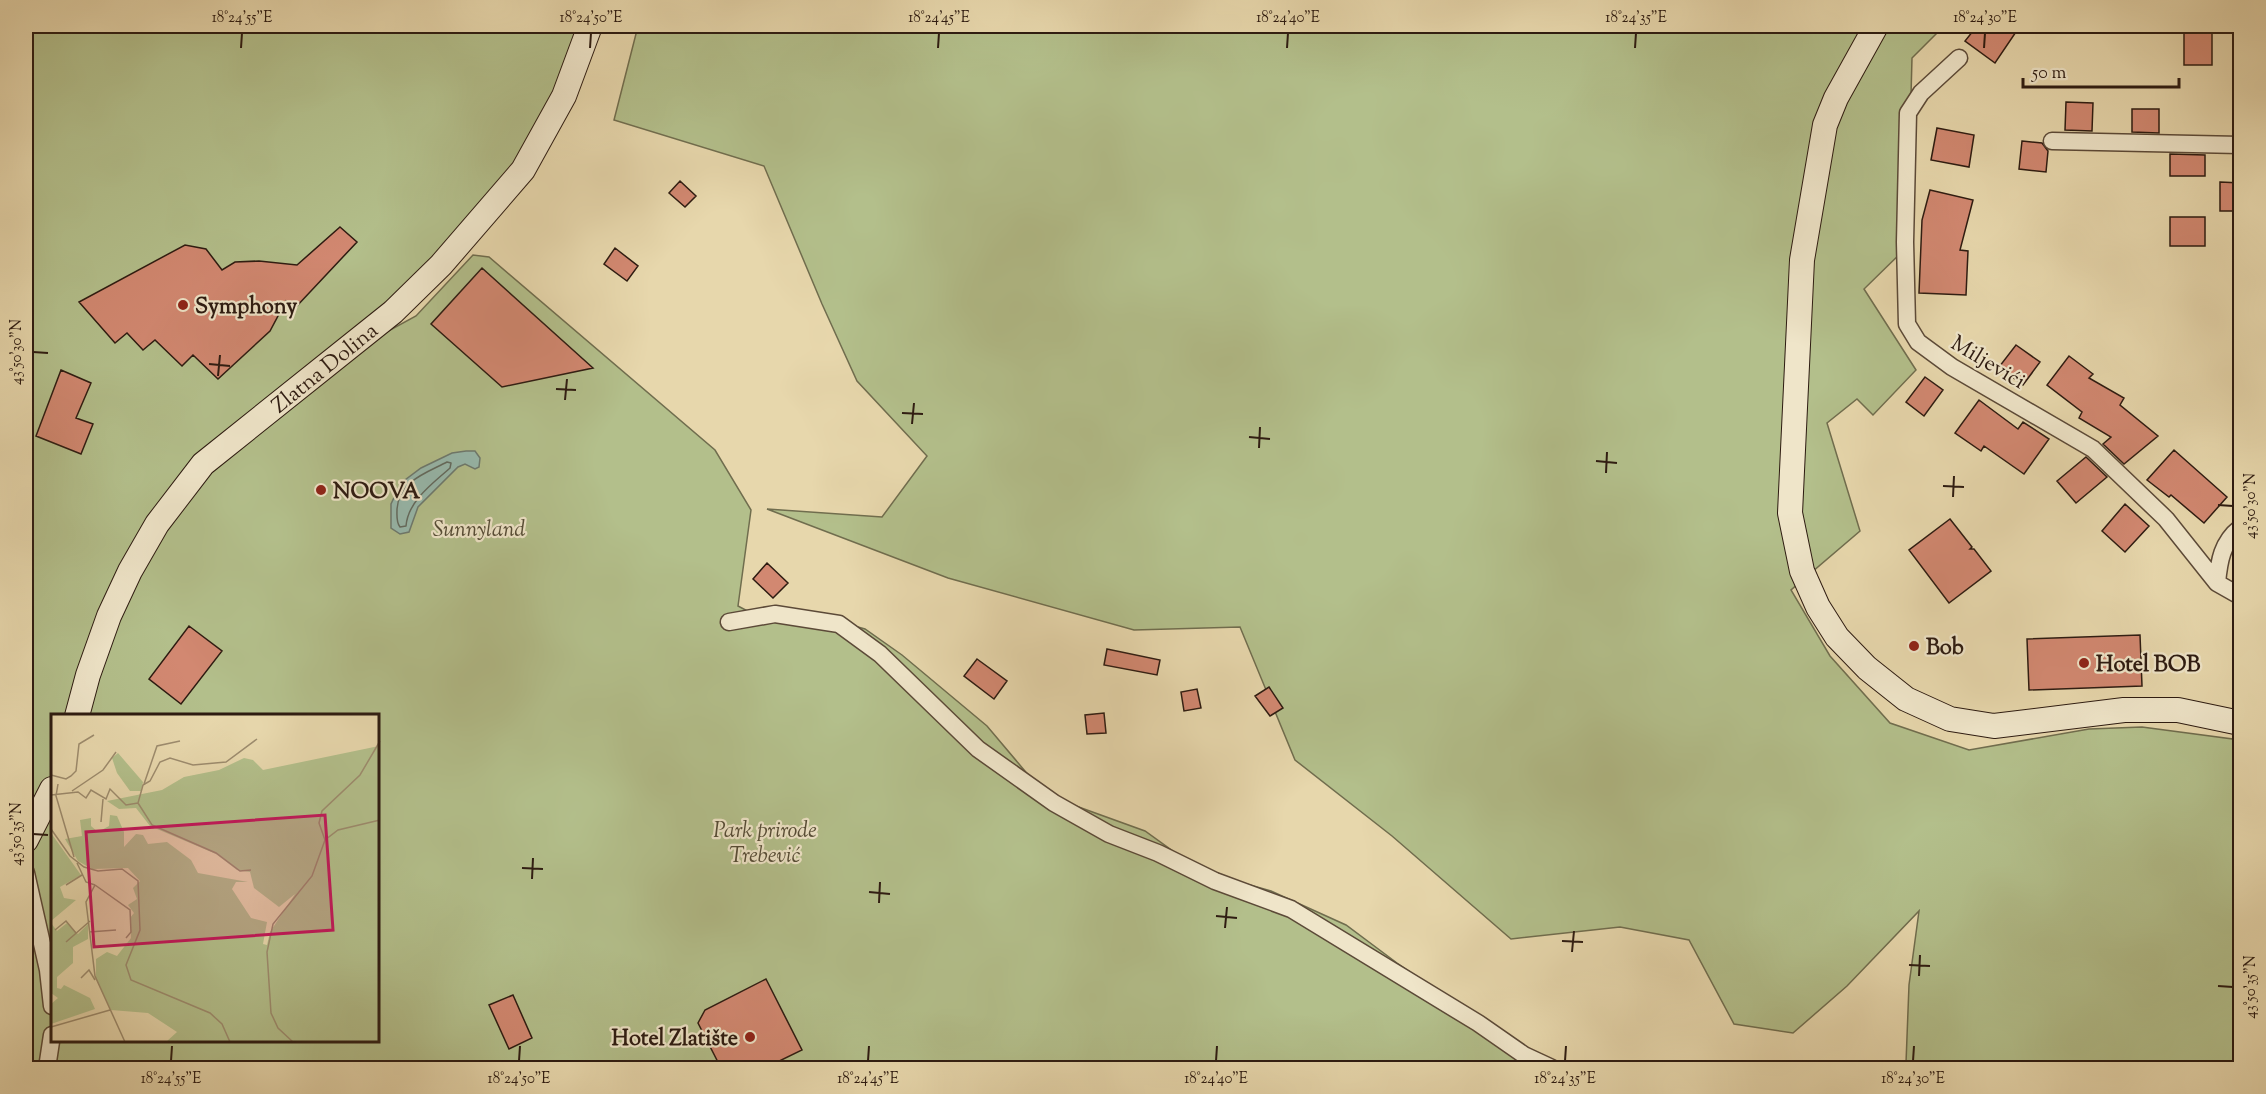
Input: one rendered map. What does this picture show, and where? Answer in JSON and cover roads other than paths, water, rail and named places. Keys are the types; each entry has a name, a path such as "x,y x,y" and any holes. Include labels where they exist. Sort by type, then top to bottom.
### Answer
{"main road":[{"name":"Zlatna Dolina","path":"78,714 88,675 109,616 130,571 157,524 203,464 393,312 456,248 523,170 564,96 590,26"},
{"path":"1876,26 1836,98 1825,125 1802,260 1790,513 1802,571 1818,607 1838,636 1867,668 1906,699 1950,719 1994,726 2124,710 2178,710 2241,723"},
{"path":"26,840 51,791"}],"street":[{"name":"Miljevići","path":"1959,58 1921,93 1908,113 1905,230 1907,324 1918,342 1952,368 2093,449 2166,519 2217,583"},
{"path":"2052,141 2241,145"},
{"path":"2241,528 2229,536 2219,560 2217,583 2241,596"},
{"path":"729,622 775,614 839,624 880,654 978,749 1054,803 1109,834 1158,853 1215,881 1291,909 1478,1023 1524,1054 1551,1068"},
{"path":"26,873 48,970 51,997"},
{"path":"47,1068 51,1042"}],"water":[{"path":"475,451 480,458 479,467 475,469 465,464 458,467 418,507 409,532 400,534 391,528 391,504 401,483 421,468 452,453"}],"place":[{"name":"Symphony","path":"183,305"},
{"name":"NOOVA","path":"321,490"},
{"name":"Bob","path":"1914,646"},
{"name":"Hotel BOB","path":"2084,663"},
{"name":"Hotel Zlatište","path":"750,1037"}],"park label":[{"name":"Sunnyland","path":"479,528"},
{"name":"Park prirode Trebević","path":"765,842"}]}
